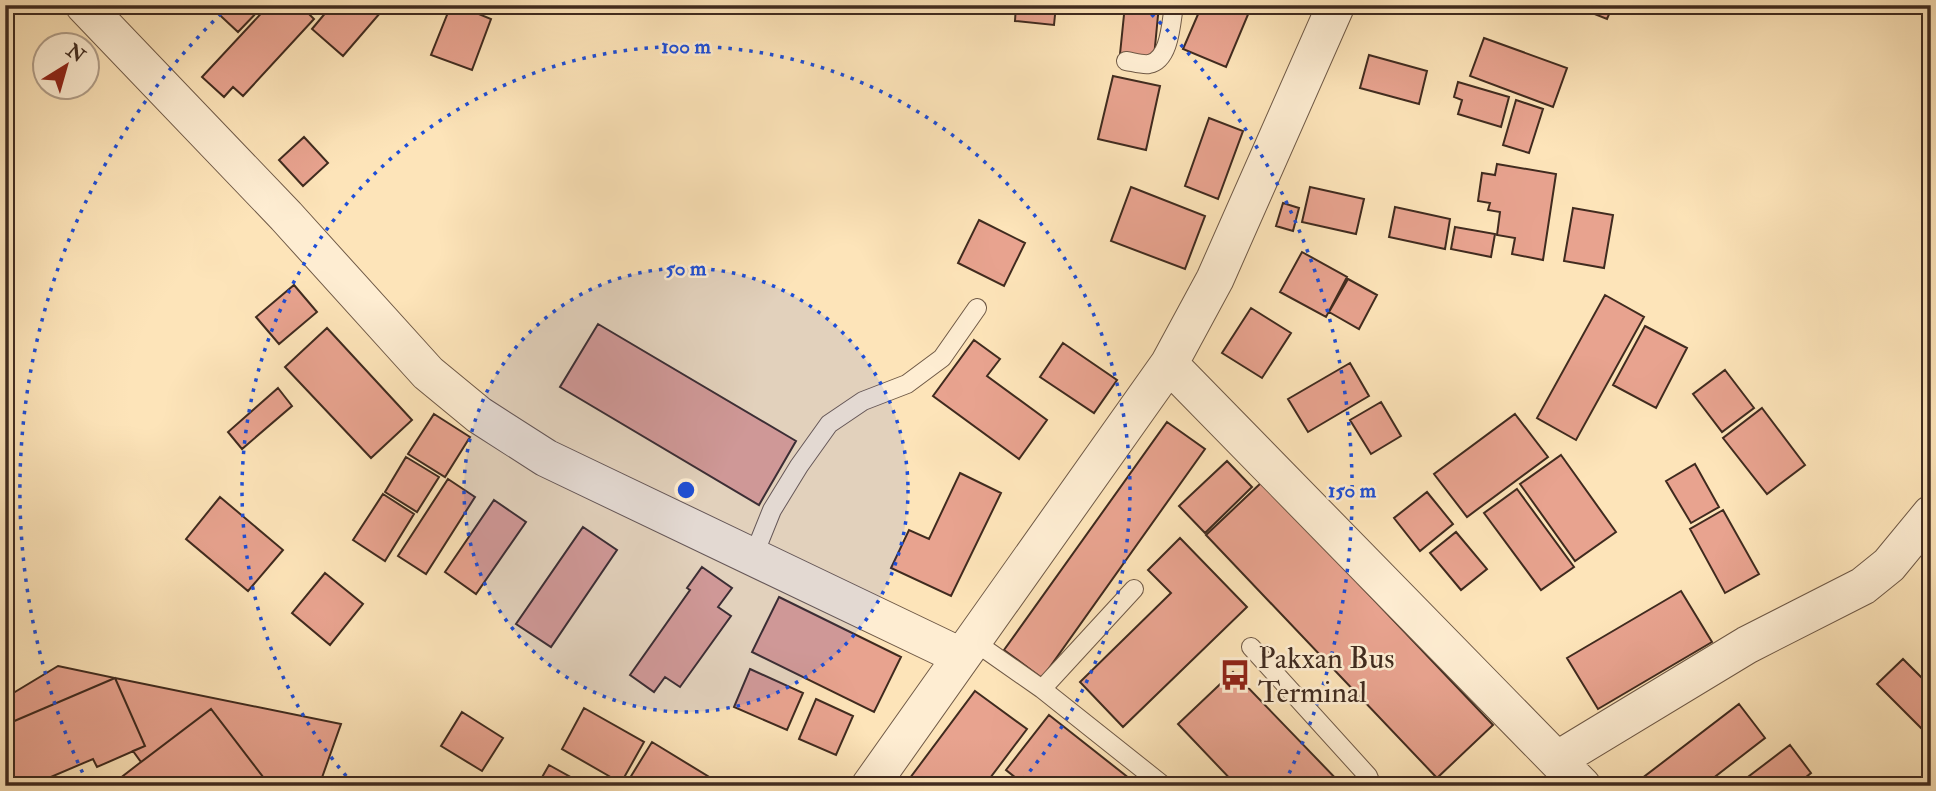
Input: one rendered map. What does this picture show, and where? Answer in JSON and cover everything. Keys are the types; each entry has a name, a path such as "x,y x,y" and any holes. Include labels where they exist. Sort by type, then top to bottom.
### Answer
{"street":[{"path":"85,5 286,216 428,373 469,407 546,458 753,557 966,648"},
{"path":"870,786 1169,364 1215,279 1336,5"},
{"path":"1169,364 1583,786"},
{"path":"1557,760 1747,645 1863,586 1889,565 1931,514"}],"lane":[{"path":"1126,61 1147,65 1164,54 1174,5"},
{"path":"753,557 772,510 829,424 863,401 906,384 942,358 977,308"},
{"path":"1042,689 1134,589"},
{"path":"1251,647 1368,776 1372,786"},
{"path":"966,648 1042,689 1164,786"}],"building":[{"path":"209,5 264,5 238,32"},
{"path":"269,5 300,5 314,19 243,96 233,87 224,97 202,77"},
{"path":"332,5 387,5 343,56 312,29"},
{"path":"451,5 491,19 472,70 431,55"},
{"path":"1016,5 1056,5 1054,25 1015,21"},
{"path":"1125,5 1159,5 1154,57 1120,54"},
{"path":"1202,5 1252,5 1226,67 1183,49"},
{"path":"1572,5 1613,5 1607,19"},
{"path":"1484,38 1567,68 1553,107 1470,76"},
{"path":"1369,55 1427,71 1419,104 1360,88"},
{"path":"1113,76 1160,86 1146,150 1098,139"},
{"path":"1458,82 1509,97 1501,127 1458,114 1462,100 1454,97"},
{"path":"1516,100 1543,109 1529,153 1503,145"},
{"path":"1209,118 1243,131 1218,199 1185,186"},
{"path":"304,137 328,163 303,186 279,160"},
{"path":"1497,164 1556,174 1543,260 1512,254 1515,238 1497,235 1500,212 1488,210 1490,203 1478,201 1482,173 1495,175"},
{"path":"1131,187 1205,216 1185,269 1111,241"},
{"path":"1310,187 1364,199 1356,234 1302,222"},
{"path":"1283,203 1299,208 1293,231 1276,226"},
{"path":"1395,207 1450,219 1445,249 1389,237"},
{"path":"1573,208 1613,215 1604,268 1564,261"},
{"path":"979,220 1025,243 1004,286 958,263"},
{"path":"1455,227 1495,234 1491,257 1451,249"},
{"path":"1302,252 1347,277 1326,317 1280,292"},
{"path":"1348,279 1377,295 1359,329 1329,312"},
{"path":"294,285 317,312 279,344 256,317"},
{"path":"1605,295 1644,317 1576,440 1537,418"},
{"path":"1251,308 1291,333 1262,378 1222,353"},
{"path":"598,324 796,441 759,505 560,387"},
{"path":"1645,326 1687,348 1656,408 1613,385"},
{"path":"327,328 412,420 371,458 285,367"},
{"path":"974,340 1000,359 987,376 1047,420 1019,459 933,396"},
{"path":"1063,343 1117,380 1094,413 1040,377"},
{"path":"1350,363 1369,396 1308,432 1288,399"},
{"path":"1725,370 1754,408 1722,432 1693,394"},
{"path":"278,388 292,406 242,449 228,432"},
{"path":"1381,402 1401,436 1371,454 1350,420"},
{"path":"1762,408 1805,465 1767,494 1723,438"},
{"path":"434,414 470,437 445,477 408,454"},
{"path":"1515,414 1548,457 1467,517 1434,474"},
{"path":"1167,422 1205,449 1042,678 1004,650"},
{"path":"1561,455 1616,532 1575,561 1520,484"},
{"path":"406,457 439,477 417,512 385,492"},
{"path":"1227,461 1252,487 1205,533 1179,506"},
{"path":"1695,464 1719,507 1691,523 1666,481"},
{"path":"960,473 1001,493 951,596 891,568 909,530 929,539"},
{"path":"448,479 475,497 426,574 398,556"},
{"path":"1262,482 1493,725 1437,778 1206,535"},
{"path":"1517,489 1574,567 1541,590 1484,513"},
{"path":"1427,492 1453,524 1420,551 1394,518"},
{"path":"383,494 414,514 385,561 353,540"},
{"path":"220,497 283,550 248,591 186,539"},
{"path":"494,500 526,522 476,594 445,572"},
{"path":"1723,510 1759,574 1725,593 1690,529"},
{"path":"583,527 617,550 551,647 516,624"},
{"path":"1456,532 1487,569 1461,590 1430,553"},
{"path":"1180,538 1247,607 1123,727 1080,682 1171,593 1148,570"},
{"path":"702,567 732,588 718,607 731,616 680,687 665,677 654,692 630,675 690,590 687,588"},
{"path":"325,573 363,604 330,645 292,613"},
{"path":"1681,591 1712,642 1598,709 1567,658"},
{"path":"779,597 901,657 874,712 752,652"},
{"path":"1903,659 1931,687 1931,738 1877,684"},
{"path":"58,666 115,678 5,725 5,698"},
{"path":"750,669 803,693 787,730 734,707"},
{"path":"1233,672 1343,786 1237,786 1178,724"},
{"path":"115,678 145,746 97,767 93,759 46,779 49,786 5,786 5,725"},
{"path":"115,678 341,724 319,786 270,786 211,709 141,762 133,751 145,746"},
{"path":"975,691 1027,729 984,786 904,786"},
{"path":"816,699 853,716 836,755 799,739"},
{"path":"1739,704 1765,738 1703,786 1646,786 1641,779"},
{"path":"584,708 644,742 621,783 562,749"},
{"path":"211,709 270,786 110,786 141,762"},
{"path":"462,712 503,738 482,771 441,746"},
{"path":"1049,715 1139,786 1073,786 1063,779 1058,786 1026,786 1006,770"},
{"path":"652,742 724,786 625,786"},
{"path":"1790,745 1811,773 1795,786 1736,786"},
{"path":"549,765 574,779 570,786 537,786"},
{"path":"1816,779 1822,786 1809,786"}],"place":[{"name":"Pakxan Bus Terminal","path":"1235,675"}]}
